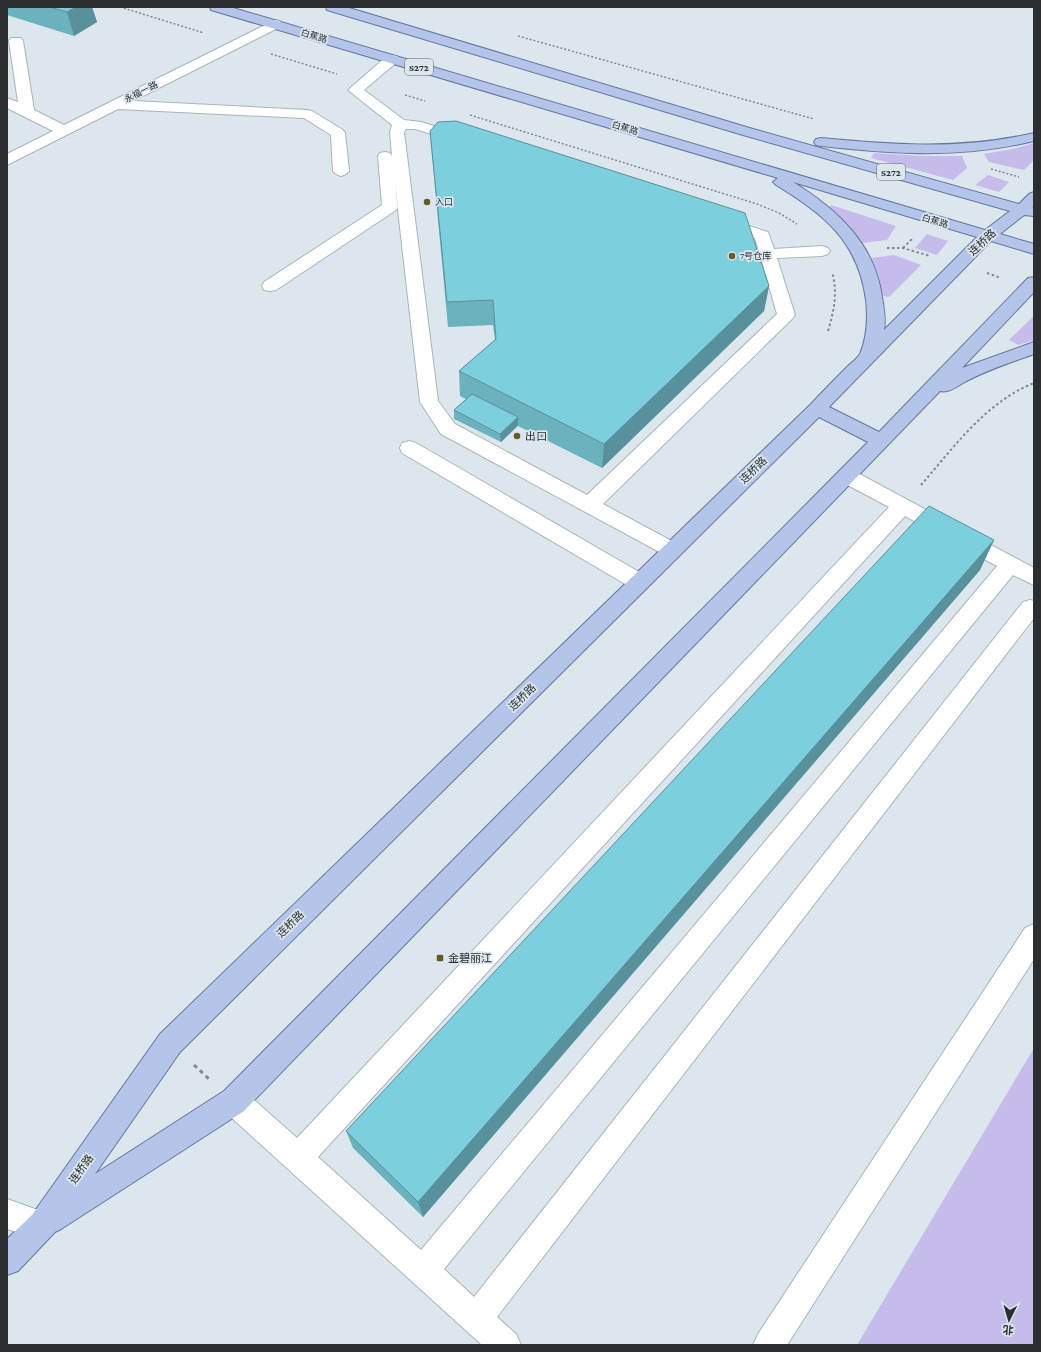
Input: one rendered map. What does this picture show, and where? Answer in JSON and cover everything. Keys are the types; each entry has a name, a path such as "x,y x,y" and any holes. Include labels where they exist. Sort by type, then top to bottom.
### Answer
{"main road":[{"name":"白蕉路","path":"216,7 1034,249"},
{"name":"S272","path":"332,7 748,132 1028,211"},
{"path":"622,127 651,102"},
{"path":"748,132 810,141 868,147 929,150 976,147 1020,141 1034,137"},
{"path":"733,160 782,183 824,209 843,228 857,248 868,270 874,294 876,324 868,356"},
{"name":"连桥路","path":"7,1260 42,1225 170,1043 816,408 987,236 1028,211 1034,197"},
{"name":"连桥路","path":"42,1225 234,1101 847,476 1034,282"},
{"path":"924,397 974,369 1034,348"},
{"path":"816,408 881,441"}],"street":[{"name":"永福一路","path":"7,160 275,24"},
{"path":"16,41 27,112"},
{"path":"392,59 355,90 388,126 397,132 429,402 448,429 672,550"},
{"path":"7,102 64,131"},
{"path":"115,105 307,114 338,133 341,172"},
{"path":"388,126 416,125 476,144"},
{"path":"270,286 390,206 388,126"},
{"path":"588,505 786,315 762,235 710,218"},
{"path":"768,254 822,251"},
{"path":"409,448 639,582"},
{"path":"847,476 1034,577"},
{"path":"298,1158 902,506"},
{"path":"423,1271 1010,564"},
{"path":"476,1318 1030,608 1034,610"},
{"path":"769,1345 1034,936"},
{"path":"234,1101 505,1345"},
{"path":"7,1214 42,1225"}],"path":[{"path":"120,7 424,101"},
{"path":"513,35 795,114"},
{"path":"470,115 757,204 779,213 800,226 817,242 828,261 834,278 836,296 828,331"},
{"path":"902,506 984,414 1024,387 1034,383"},
{"path":"170,1043 234,1101"}],"shaded area":[{"path":"1034,143 1034,160 1024,170 989,162 984,154 1017,148"},
{"path":"874,153 919,156 962,156 967,168 953,180 871,158"},
{"path":"988,175 1009,182 999,192 975,185"},
{"path":"831,205 896,226 887,240 863,243 849,225 828,209"},
{"path":"927,234 948,241 937,255 915,248"},
{"path":"894,255 921,265 889,297 880,295 879,276 871,258"},
{"path":"1034,316 1034,340 1018,345 1009,340"},
{"path":"1034,1048 1034,1345 857,1345"}],"building":[{"path":"50,7 76,7 67,12"},
{"path":"456,121 745,213 769,286 604,444 459,371 496,339 493,300 447,302 430,131 438,122"},
{"path":"472,394 518,417 500,434 454,410"},
{"path":"929,506 994,540 418,1202 346,1131"}],"place":[{"name":"入口","path":"427,202"},
{"name":"7号仓库","path":"732,256"},
{"name":"出口","path":"517,436"},
{"name":"金碧丽江","path":"440,958"}]}
